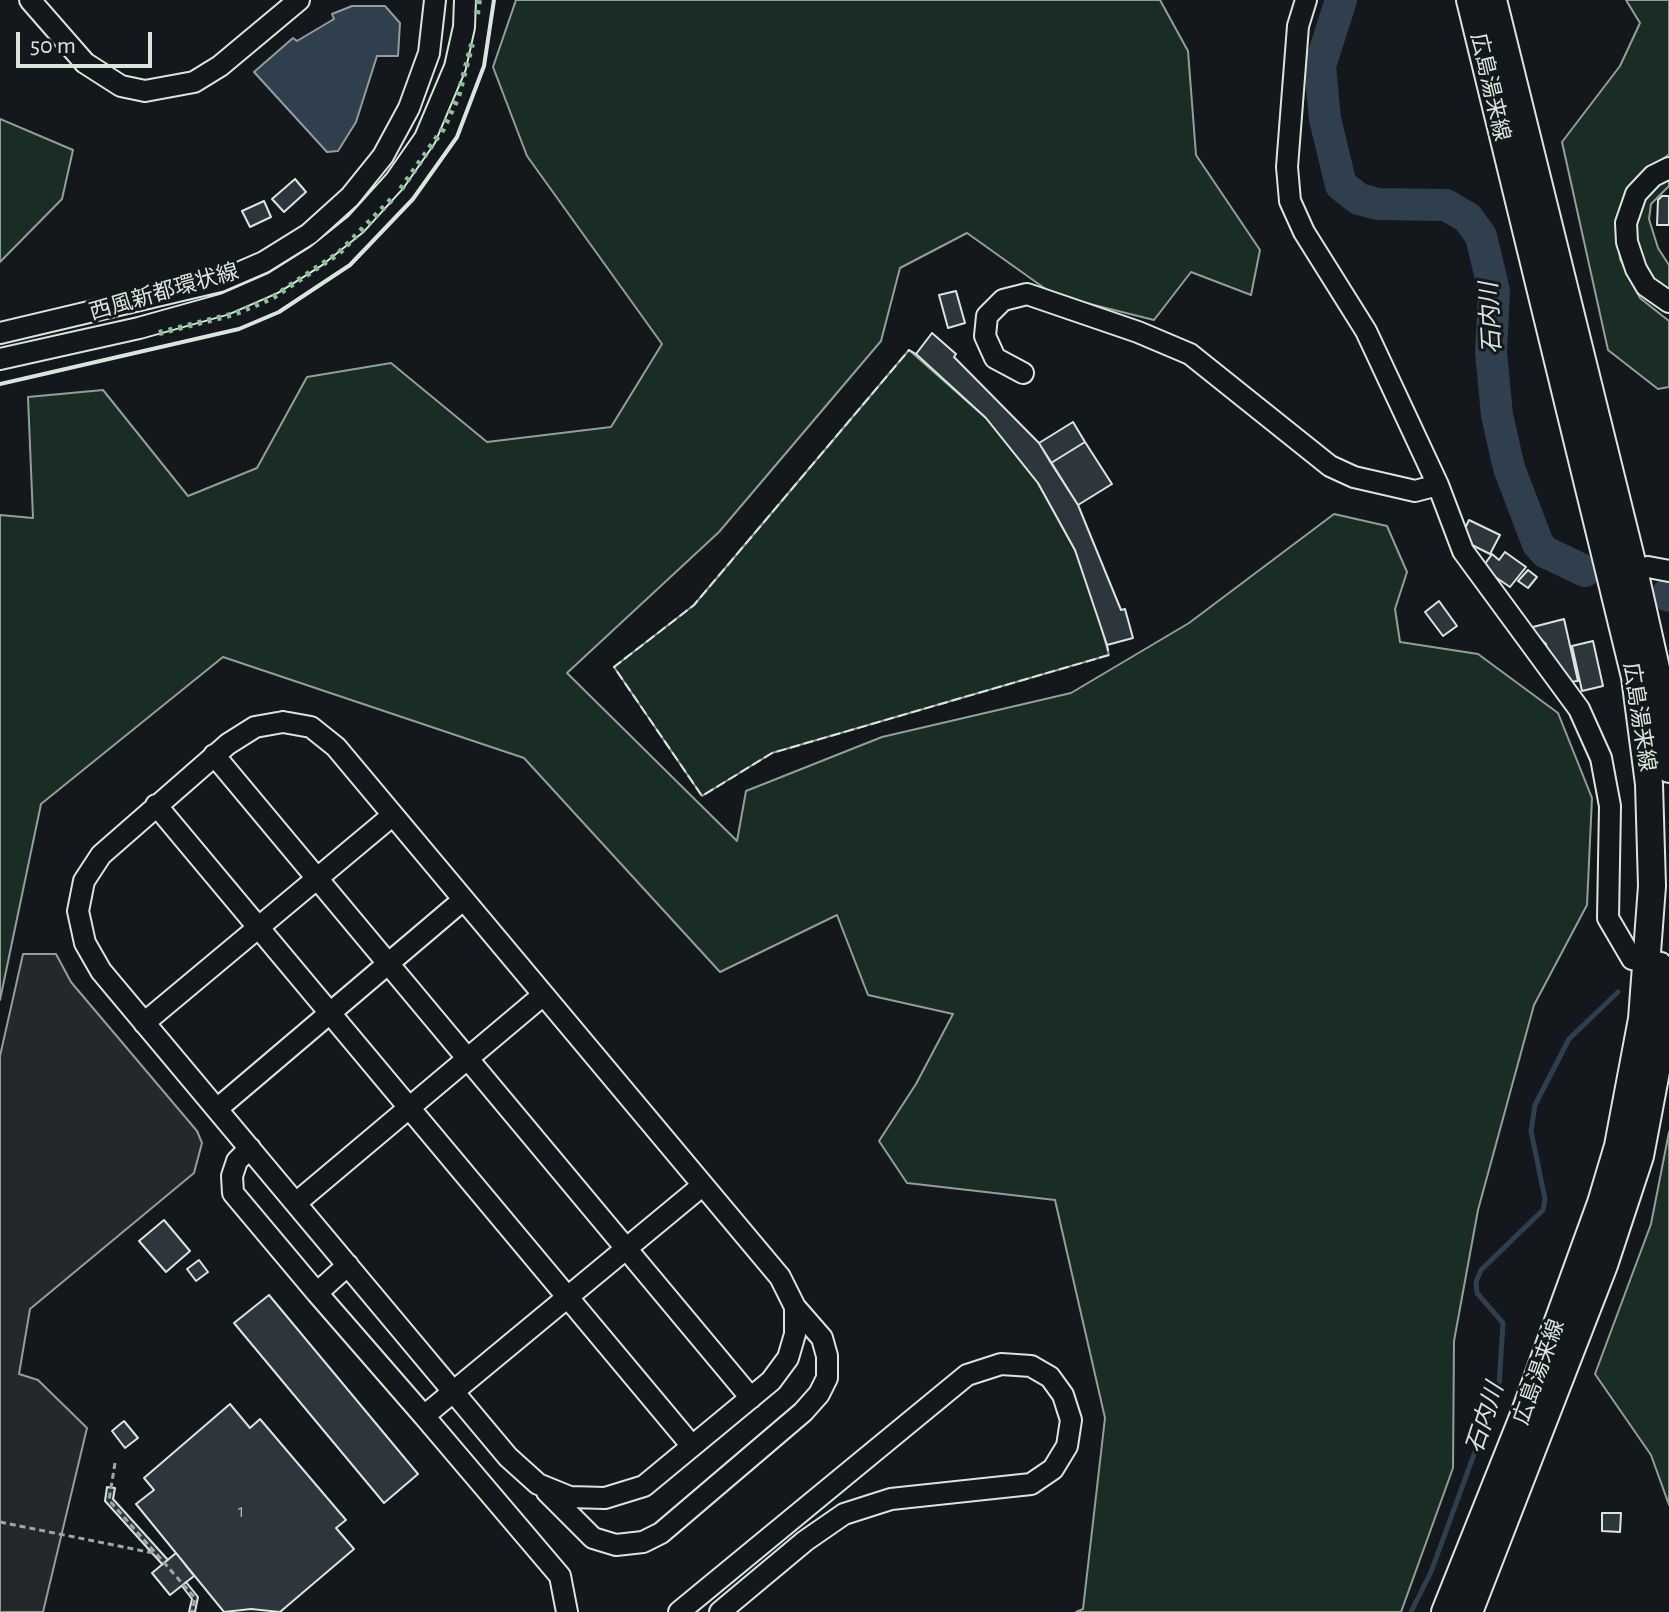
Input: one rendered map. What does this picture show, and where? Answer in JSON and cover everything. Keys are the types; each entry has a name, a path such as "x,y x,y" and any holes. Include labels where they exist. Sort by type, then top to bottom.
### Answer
{"main road":[{"name":"広島湯来線","path":"1469,1612 1604,1265 1640,1156 1659,1023 1662,966 1649,784 1635,677 1470,0"},
{"name":"広島湯来線","path":"1493,0 1634,570 1656,668 1669,769"},
{"name":"広島湯来線","path":"1445,1612 1525,1412 1601,1203 1659,1023"}],"street":[{"path":"30,0 85,63 121,86 145,91 194,82 220,66 299,0"},
{"name":"西風新都環状線","path":"0,333 220,281 264,262 309,234 359,187 383,156 409,108 429,53 435,0"},
{"name":"西風新都環状線","path":"0,359 139,328 225,304 273,283 316,256 356,224 395,181 425,138 455,67 465,0"},
{"path":"1306,0 1298,26 1287,167 1290,201 1304,232 1366,331 1438,485 1463,551 1579,709 1601,758 1610,806 1608,918 1632,959 1662,966"},
{"path":"1669,168 1653,176 1636,194 1626,223 1627,242 1636,269 1646,286 1669,302"},
{"path":"1023,373 995,358 985,336 987,316 1003,300 1027,294 1138,332 1190,354 1330,466 1354,477 1415,491 1438,485"},
{"path":"1634,570 1648,567 1669,571"},
{"path":"283,722 311,727 336,747 780,1277 795,1307 822,1338 827,1356 827,1378 819,1394 803,1412 661,1533 643,1542 616,1545 593,1538 508,1457 101,971 85,943 78,911 84,881 101,855 156,805 214,755 255,727 283,722"},
{"path":"214,755 751,1398"},
{"path":"156,805 692,1446"},
{"path":"144,1023 393,815"},
{"path":"217,1109 463,900"},
{"path":"296,1203 542,996"},
{"path":"250,1148 237,1161 232,1176 233,1193 560,1576 567,1612"},
{"path":"424,1416 703,1185"},
{"path":"317,1293 348,1265"},
{"path":"538,1484 570,1497 605,1498 644,1486 771,1381 788,1358 795,1334 795,1307"},
{"path":"679,1612 967,1375 1001,1364 1031,1366 1050,1377 1063,1395 1071,1420 1067,1446 1053,1469 1031,1484 997,1491 891,1499 844,1514 805,1541 720,1612"}],"path":[{"path":"115,1463 109,1500 195,1598 192,1612"},
{"path":"0,1522 156,1553"}],"green space":[{"path":"516,0 1160,0 1188,51 1196,155 1260,250 1251,295 1191,272 1154,320 1054,295 967,233 900,268 881,341 719,532 567,673 737,841 746,791 882,737 1071,693 1189,623 1334,514 1387,526 1407,572 1395,609 1400,642 1478,654 1558,713 1592,798 1587,905 1534,1005 1478,1210 1454,1341 1453,1468 1401,1612 1076,1612 1083,1609 1105,1418 1055,1200 907,1183 879,1141 916,1084 953,1014 868,995 837,915 720,972 524,758 223,657 41,804 0,1000 0,515 33,518 28,397 103,390 188,496 257,468 307,377 391,363 487,442 611,427 662,344 527,156 493,67"},
{"path":"1626,0 1669,0 1669,154 1635,185 1617,221 1620,259 1640,298 1669,321 1669,387 1658,389 1608,350 1562,142 1620,66 1640,23"},
{"path":"0,119 73,150 62,199 0,262"},
{"path":"1669,176 1669,186 1651,204 1649,219 1658,248 1669,265 1669,296 1650,282 1632,232 1638,209 1650,190"},
{"path":"909,350 986,418 1038,483 1075,550 1093,597 1109,655 772,753 702,796 614,667 694,605"},
{"path":"1669,1132 1669,1505 1651,1455 1595,1374 1651,1224"}],"shaded area":[{"path":"23,954 56,954 71,982 197,1131 202,1143 194,1173 30,1309 19,1374 38,1380 87,1428 43,1612 0,1612 0,1056"}],"water":[{"path":"352,6 385,6 400,23 398,56 377,56 356,122 338,151 327,152 254,72 293,38 297,41 334,19 332,14"}],"building":[{"path":"295,179 306,192 284,212 272,199"},
{"path":"1669,196 1669,225 1657,225 1658,200"},
{"path":"264,201 271,217 250,227 242,211"},
{"path":"956,291 965,323 948,328 939,295"},
{"path":"932,333 956,354 954,357 1039,443 1078,505 1121,610 1125,609 1133,638 1107,645 1075,550 1038,483 986,418 916,354"},
{"path":"1073,422 1085,442 1051,463 1039,443"},
{"path":"1085,442 1112,484 1078,505 1051,463"},
{"path":"1469,520 1500,535 1490,554 1460,539"},
{"path":"1505,552 1526,567 1510,587 1482,568 1492,554 1499,560"},
{"path":"1528,570 1537,577 1528,588 1518,581"},
{"path":"1439,601 1457,626 1443,636 1425,612"},
{"path":"1564,619 1578,681 1570,682 1548,656 1546,644 1529,628"},
{"path":"1593,641 1603,686 1582,691 1572,646"},
{"path":"164,1220 190,1251 166,1272 139,1241"},
{"path":"199,1260 208,1272 196,1281 187,1269"},
{"path":"269,1295 418,1474 384,1503 234,1323"},
{"path":"230,1404 250,1428 260,1419 346,1520 336,1528 354,1549 280,1612 251,1609 224,1612 136,1504 154,1490 144,1478"},
{"path":"124,1421 138,1438 125,1448 112,1431"},
{"path":"107,1487 115,1488 113,1499 168,1560 162,1564 105,1501"},
{"path":"1602,1513 1621,1513 1620,1532 1602,1531"},
{"path":"176,1553 194,1576 170,1595 152,1573"},
{"path":"186,1582 198,1597 195,1612 189,1612 192,1599 182,1586"}],"waterway":[{"name":"石内川","path":"1341,0 1320,66 1325,119 1341,185 1359,199 1378,204 1446,205 1468,218 1481,236 1494,291 1491,352 1497,415 1509,468 1538,544 1545,552 1585,571"},
{"name":"石内川","path":"1411,1612 1431,1572 1499,1386 1503,1323 1477,1293 1476,1282 1481,1270 1543,1210 1545,1199 1531,1131 1535,1105 1569,1039 1618,992"}],"hedge":[{"path":"477,14 479,0"},
{"path":"401,189 443,129 458,97 472,44"},
{"path":"159,333 234,314 272,298 339,253 393,198"}],"fence":[{"path":"916,354 909,350 694,605 614,667 702,796 772,753 1109,655 1107,645"}],"wall":[{"path":"0,384 239,329 279,312 350,265 413,199 457,137 484,66 494,0"}]}
